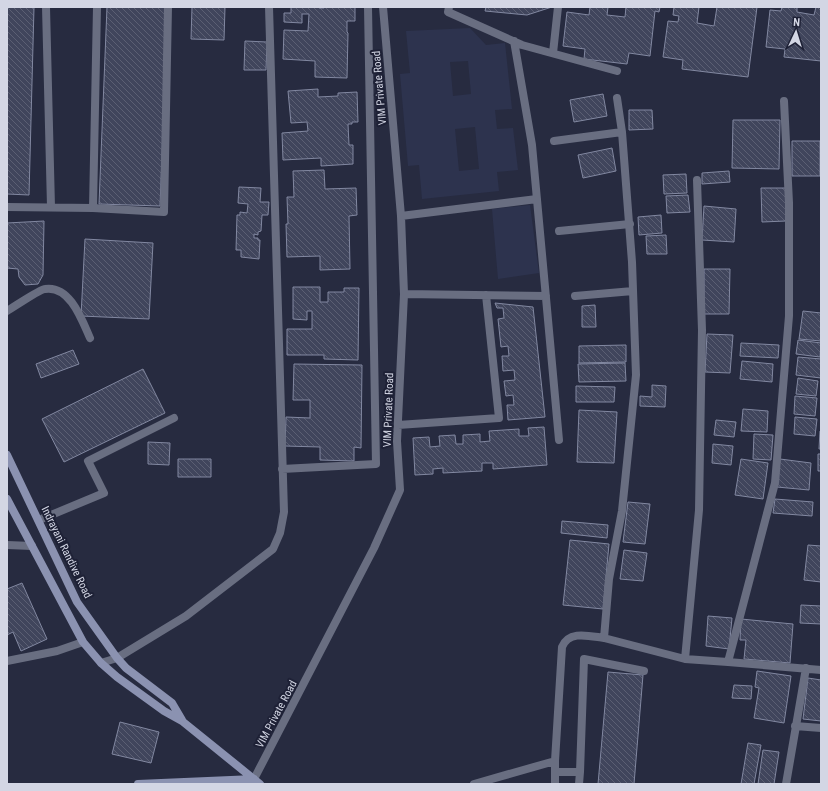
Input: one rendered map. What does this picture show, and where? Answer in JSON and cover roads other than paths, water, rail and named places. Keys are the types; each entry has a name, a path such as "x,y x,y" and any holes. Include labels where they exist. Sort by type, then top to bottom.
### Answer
{"street":[{"path":"46,7 51,207"},
{"path":"93,208 98,7"},
{"path":"7,207 93,208 164,212 168,7"},
{"path":"101,663 117,658 186,616 273,549 280,533 284,512 269,7"},
{"path":"282,469 376,464 368,7"},
{"name":"VIM Private Road","path":"257,781 374,548 400,490 398,425 404,294 401,216 383,7"},
{"path":"449,7 448,12 522,45 617,71"},
{"path":"553,53 558,7"},
{"path":"514,41 532,145 559,440"},
{"path":"604,638 609,579 622,511 636,376 630,224 622,132 617,98"},
{"path":"728,662 775,483 789,316 789,204 784,101"},
{"path":"554,141 622,132"},
{"path":"685,659 699,510 702,330 697,180"},
{"path":"401,216 537,199"},
{"path":"559,231 630,224"},
{"path":"7,310 44,289 60,291 78,309 90,338"},
{"path":"575,296 633,291"},
{"path":"404,294 546,296"},
{"path":"398,425 499,418 486,295"},
{"path":"39,520 104,493 88,461 174,418"},
{"name":"Indrayani Randive Road","path":"7,455 77,602 117,658 126,668 172,702 182,721"},
{"name":"Indrayani Randive Road","path":"7,499 84,642 101,663 117,677 164,711 182,721 257,781"},
{"path":"7,545 32,546"},
{"path":"555,784 562,647 566,639 578,635 604,638 685,659 821,670"},
{"path":"7,661 58,651 84,642"},
{"path":"579,784 584,659 644,671"},
{"path":"786,784 806,668"},
{"path":"795,726 821,728"},
{"path":"474,784 555,761"},
{"path":"555,772 580,772"},
{"path":"138,784 257,781"}]}
